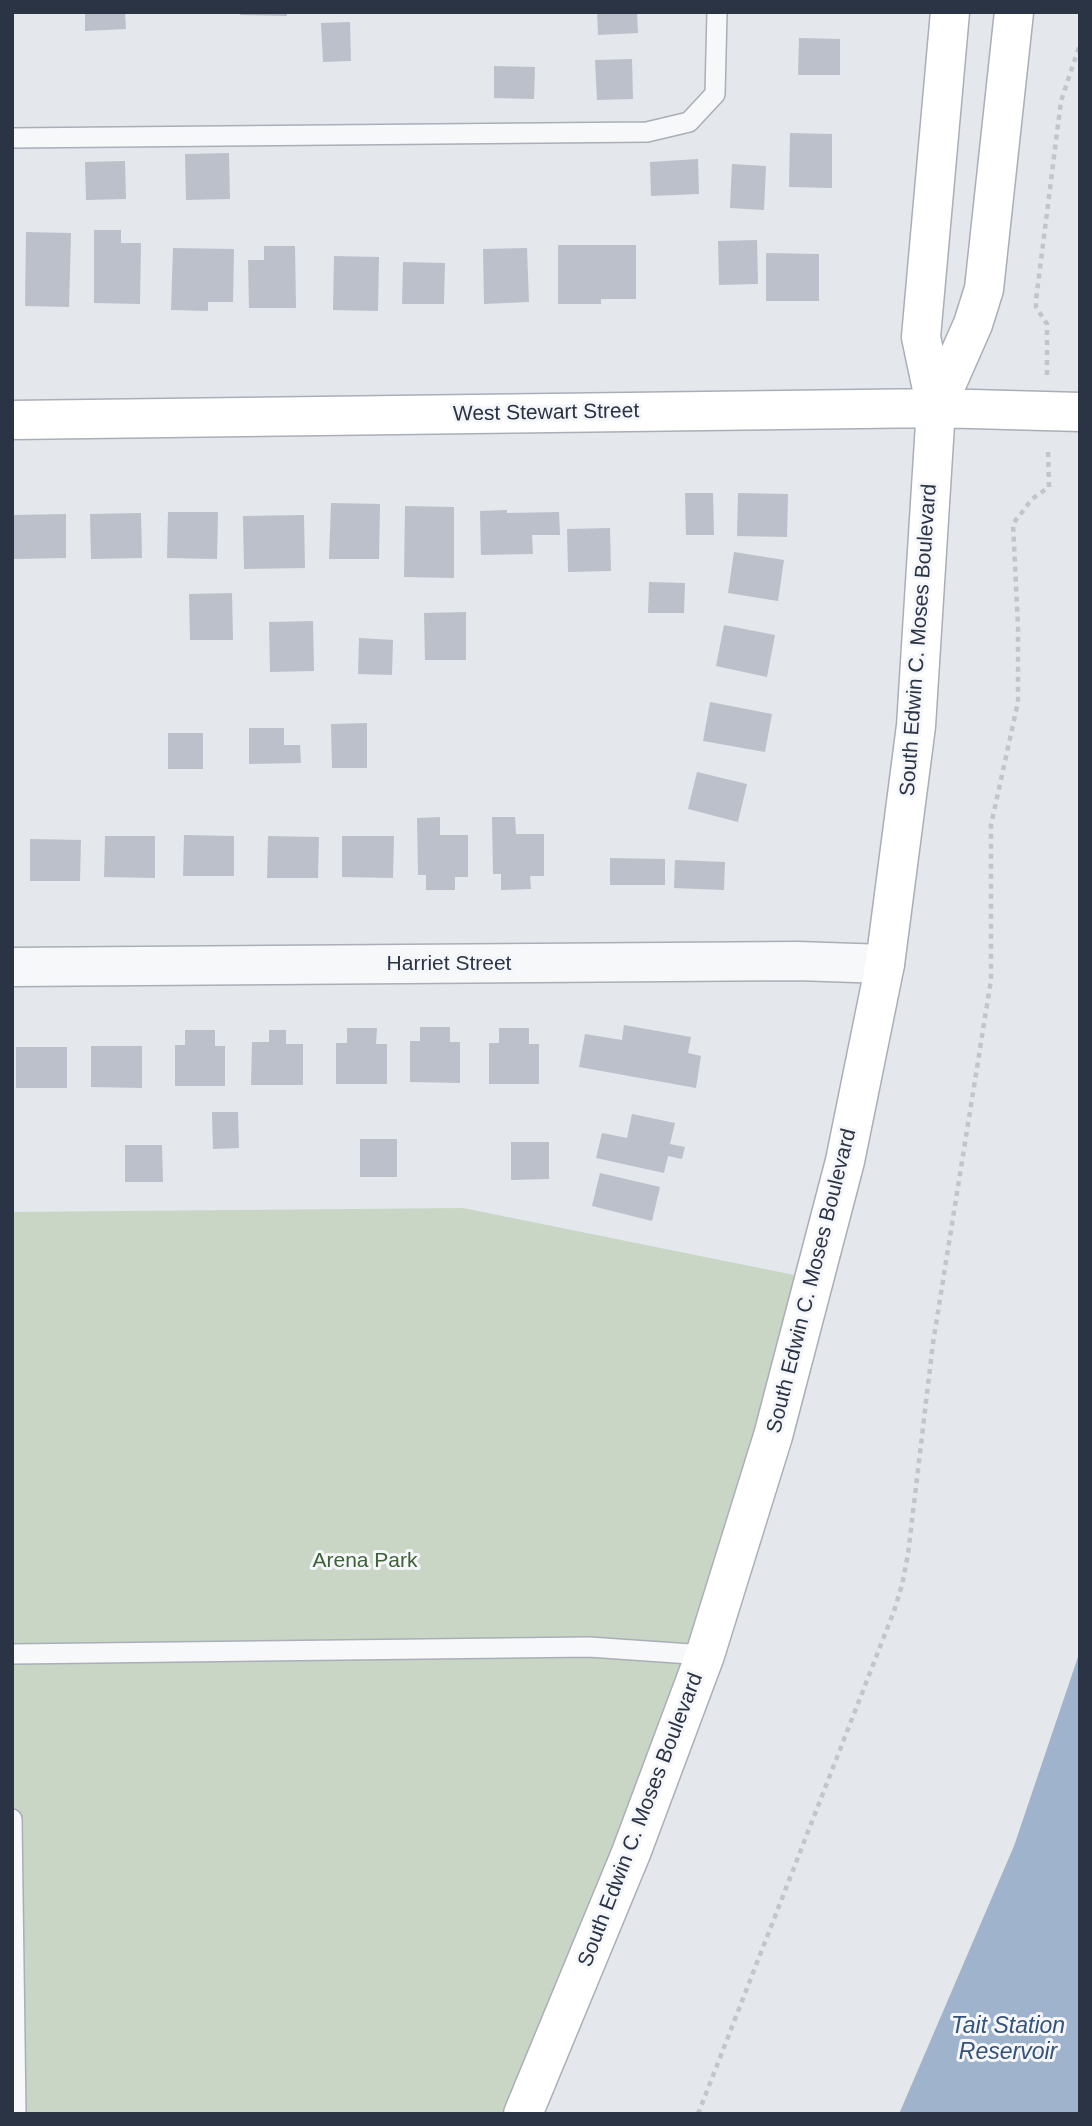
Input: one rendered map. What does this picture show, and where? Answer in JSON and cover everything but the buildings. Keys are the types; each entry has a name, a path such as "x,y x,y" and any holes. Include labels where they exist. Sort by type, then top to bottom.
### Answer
{"main road":[{"name":"South Edwin C. Moses Boulevard","path":"523,2114 631,1853 705,1655 773,1436 842,1174 885,964 916,726 936,408 921,337 950,12"},
{"name":"South Edwin C. Moses Boulevard","path":"936,408 973,324 984,289 1014,12"},
{"name":"West Stewart Street","path":"12,420 936,408 1070,412"}],"street":[{"name":"Harriet Street","path":"12,967 797,961 885,964"}],"lane":[{"path":"12,138 647,132 689,122 715,94 717,12"},
{"path":"12,1654 589,1647 705,1655"},
{"path":"12,1819 16,2114"}],"path":[{"path":"1046,335 1047,324 1036,307 1036,300 1061,101 1080,44"},
{"path":"698,2114 902,1585 933,1343 991,980 991,825 1018,702 1018,626 1013,524 1032,499 1049,487 1049,478"}],"green space":[{"name":"Arena Park","path":"463,1208 814,1279 773,1436 523,2114 12,2114 12,1212"}],"water":[{"name":"Tait Station Reservoir","path":"1080,1651 1080,2114 899,2114 1014,1846"}]}
